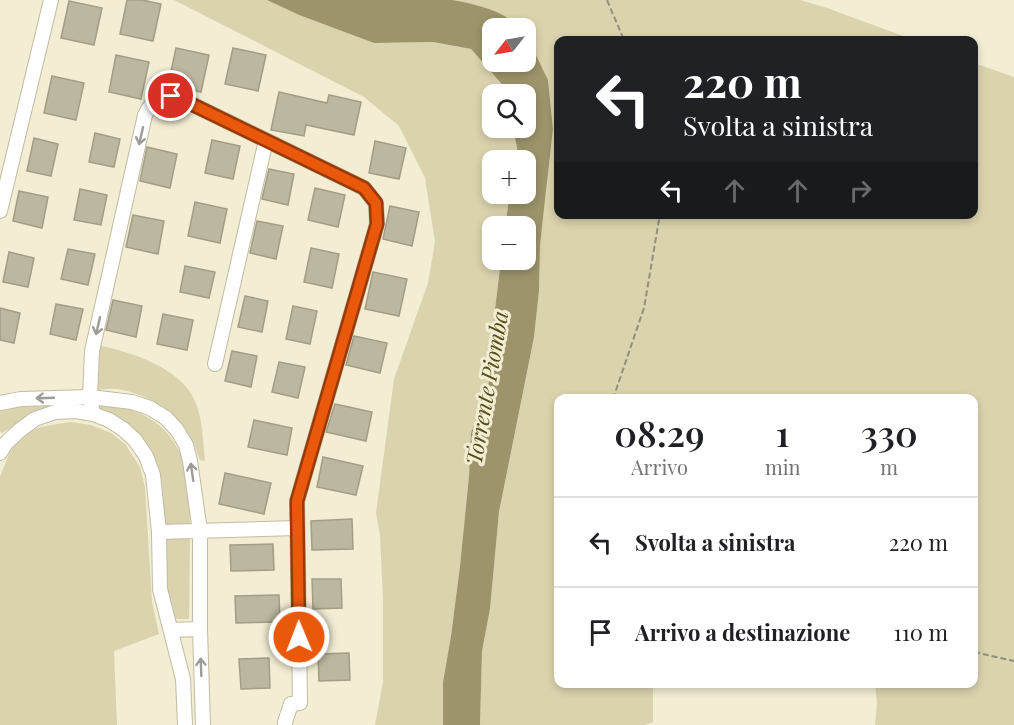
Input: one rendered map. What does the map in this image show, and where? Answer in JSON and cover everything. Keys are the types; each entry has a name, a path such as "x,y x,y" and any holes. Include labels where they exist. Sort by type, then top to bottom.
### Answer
{"street":[{"path":"0,211 49,2"},
{"path":"93,414 90,397 92,351 147,110 152,104 159,99 177,97 364,188 376,203 377,224 297,501 300,703 291,704 285,725"},
{"path":"215,364 266,140"},
{"path":"0,403 21,399 90,397 132,402 150,408 166,418 177,430 186,445 190,461 200,531 203,725"},
{"path":"2,444 36,419 55,412 76,411 110,420 135,440 146,456 153,475 159,531 160,589 183,679 185,725"},
{"path":"159,531 297,528"},
{"path":"171,630 200,628"}],"path":[{"path":"607,0 622,36"},
{"path":"615,394 644,308 659,219"},
{"path":"978,653 1014,661"}],"shaded area":[{"path":"174,0 267,0 299,15 374,43 433,42 471,49 482,62 482,72 491,72 502,84 482,84 482,138 515,138 517,150 482,150 482,204 508,204 507,216 482,216 482,270 500,270 492,334 492,373 471,433 460,566 443,682 443,725 375,725 383,682 383,598 380,535 376,513 394,379 428,283 435,242 425,178 399,126 364,97"},
{"path":"452,0 800,0 903,36 554,36 554,219 978,219 978,64 1014,77 1014,725 875,725 875,688 978,688 978,394 554,394 554,688 653,688 653,722 645,725 480,725 482,650 490,609 499,512 534,337 539,291 540,245 553,129 548,80 536,55 536,18 508,18"},
{"path":"97,345 125,352 153,363 166,370 188,389 200,416 205,461 200,460 194,443 178,421 152,401 132,392 116,389 98,390"},
{"path":"94,402 123,407 136,412 149,418 170,436 178,448 186,470 190,523 164,526 162,483 154,462 95,411"},
{"path":"76,405 34,414 2,433 0,431 0,411 15,407"},
{"path":"71,422 91,425 111,433 125,444 140,467 145,487 152,602 159,634 114,651 117,725 0,725 0,477 12,449 22,436 42,427"},
{"path":"162,535 190,537 189,619 171,619 164,597"}],"water":[{"path":"267,0 452,0 479,6 508,18 482,18 482,62 471,49 433,42 374,43 299,15"},
{"name":"Torrente Piomba","path":"536,55 548,80 553,129 540,245 539,291 534,337 499,512 490,609 482,651 480,725 443,725 443,682 460,566 471,433 492,373 492,334 500,270 536,270 536,216 507,216 508,204 536,204 536,150 517,150 515,138 536,138 536,84 502,84 491,72 536,72"}],"building":[{"path":"127,0 161,4 153,41 120,34"},
{"path":"69,1 102,8 94,45 61,38"},
{"path":"176,48 209,55 201,92 168,85"},
{"path":"233,48 266,55 258,91 225,84"},
{"path":"116,55 149,62 141,99 109,92"},
{"path":"52,76 84,83 76,120 44,113"},
{"path":"279,92 327,103 329,95 361,102 354,135 306,125 304,136 271,130"},
{"path":"95,133 120,139 114,167 89,162"},
{"path":"34,138 58,144 51,176 27,171"},
{"path":"212,140 240,146 233,179 205,173"},
{"path":"375,141 406,148 399,179 369,173"},
{"path":"147,147 177,154 170,188 140,181"},
{"path":"269,169 294,174 288,205 262,199"},
{"path":"315,188 345,195 338,227 308,220"},
{"path":"80,189 107,195 101,225 74,220"},
{"path":"19,191 48,197 42,228 13,221"},
{"path":"195,202 227,209 220,243 188,236"},
{"path":"390,206 419,212 412,246 383,239"},
{"path":"133,215 164,221 158,254 126,247"},
{"path":"257,221 283,226 276,259 250,253"},
{"path":"311,248 339,254 332,288 304,282"},
{"path":"68,249 95,254 88,285 61,279"},
{"path":"9,252 34,258 28,287 3,282"},
{"path":"185,266 215,272 209,298 180,292"},
{"path":"373,272 407,279 399,316 365,309"},
{"path":"245,296 268,301 262,332 238,327"},
{"path":"113,300 142,306 136,337 106,330"},
{"path":"56,304 83,309 76,340 50,334"},
{"path":"293,306 317,311 310,344 286,339"},
{"path":"0,308 20,313 14,343 0,340"},
{"path":"163,314 193,320 187,350 157,344"},
{"path":"354,336 387,343 380,373 346,365"},
{"path":"232,351 257,356 251,387 225,381"},
{"path":"279,362 305,367 298,398 272,392"},
{"path":"335,404 372,412 366,441 326,432"},
{"path":"254,420 292,428 287,455 248,447"},
{"path":"323,457 363,466 356,495 317,487"},
{"path":"225,473 271,483 264,514 219,504"},
{"path":"352,519 353,549 312,550 311,521"},
{"path":"273,544 274,570 231,571 230,545"},
{"path":"312,579 341,579 342,608 313,609"},
{"path":"279,595 280,622 236,623 235,596"},
{"path":"349,653 350,680 319,681 318,654"},
{"path":"269,658 270,688 241,689 239,659"}],"route":[{"path":"171,96 364,188 376,203 377,224 297,501 299,637"}]}
